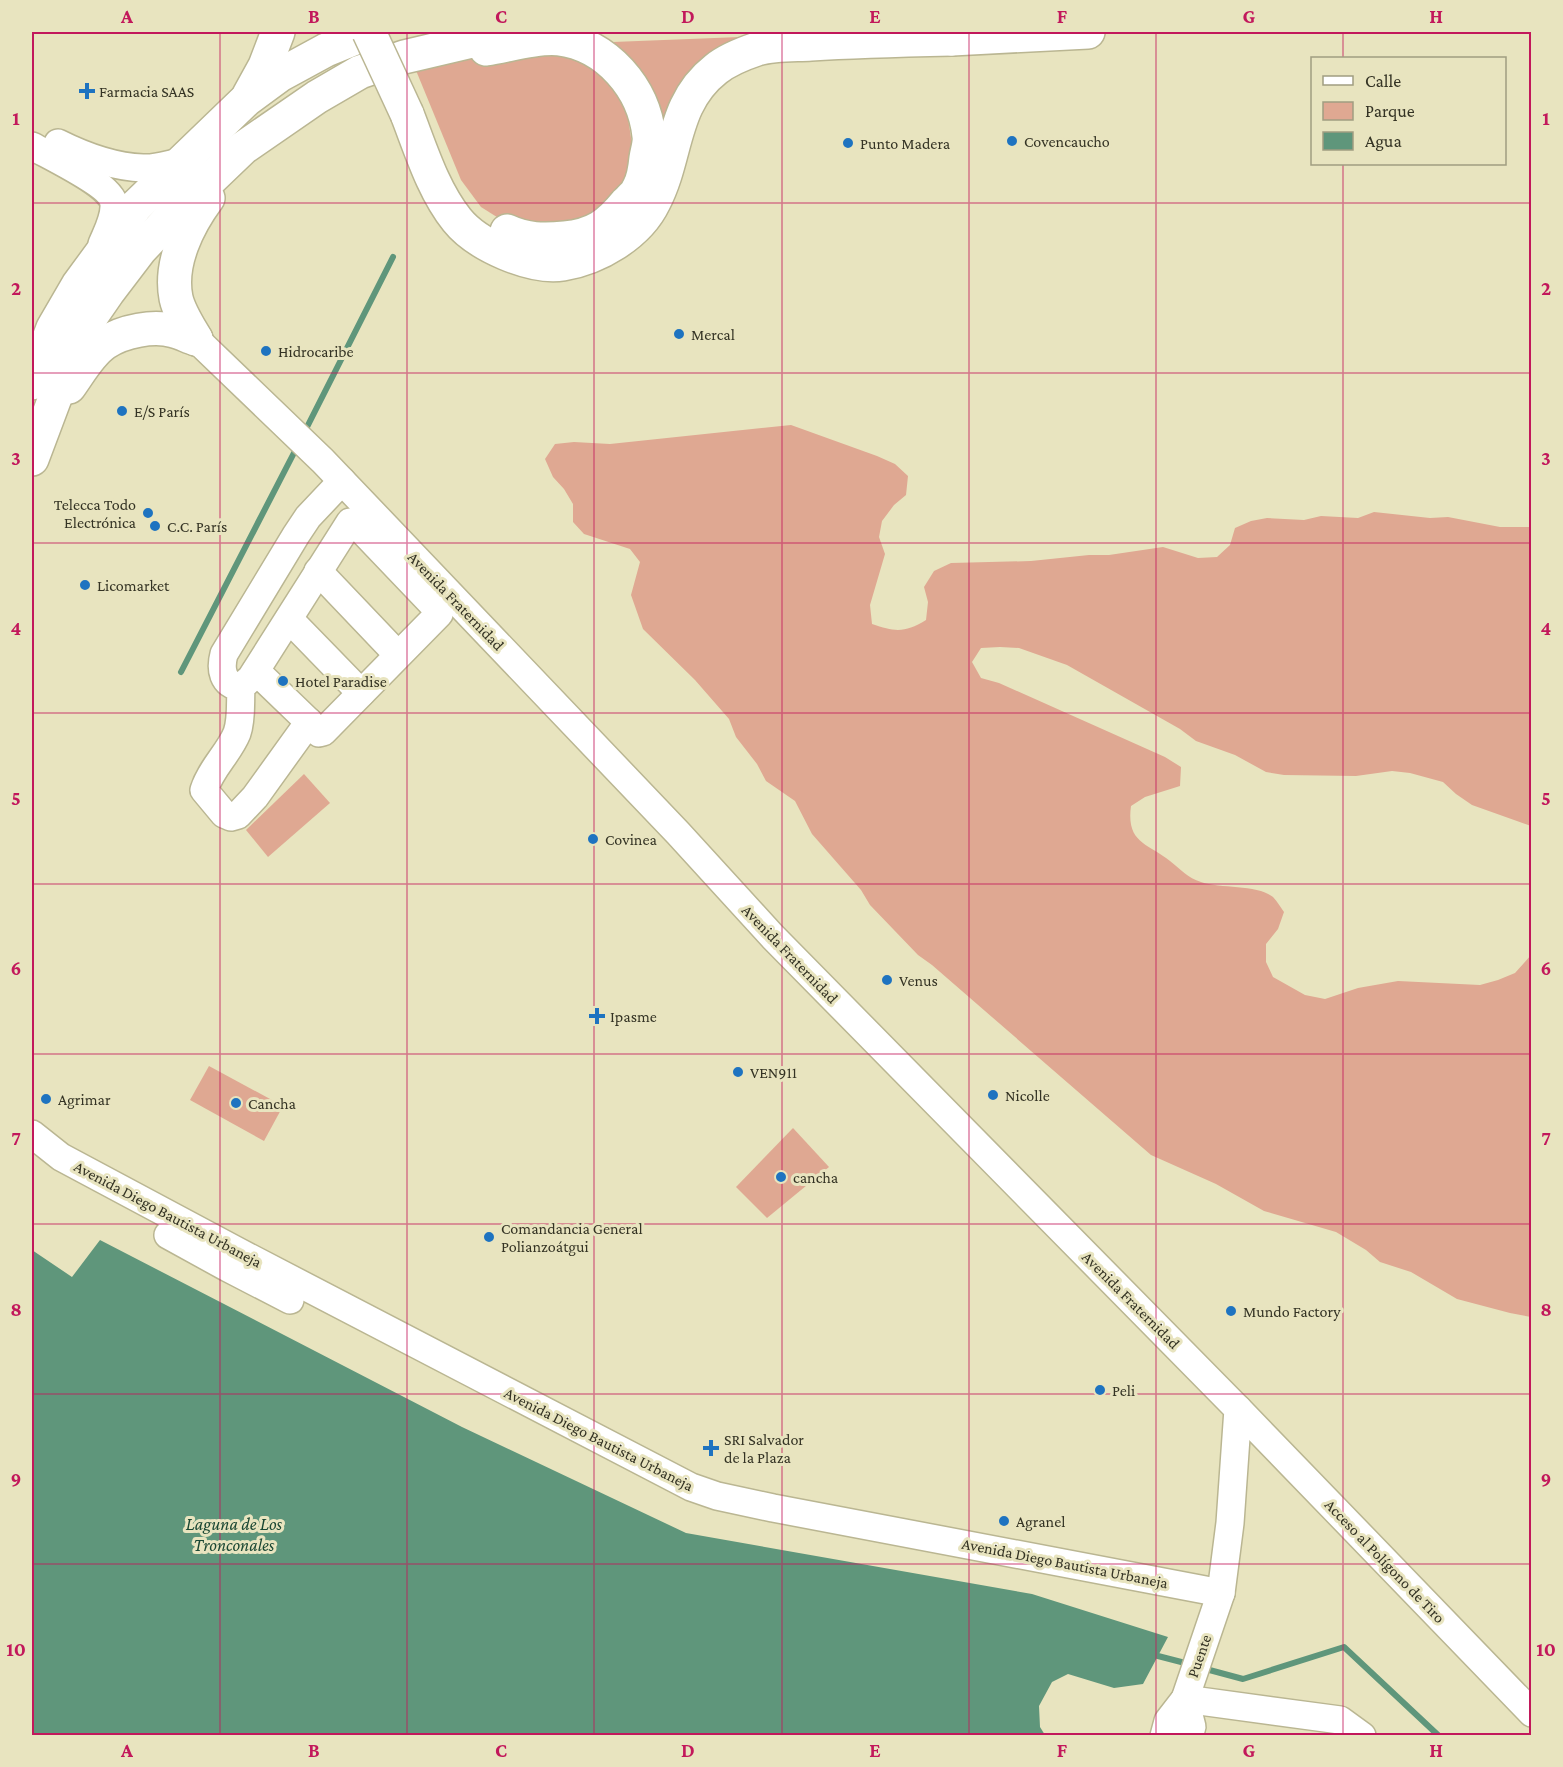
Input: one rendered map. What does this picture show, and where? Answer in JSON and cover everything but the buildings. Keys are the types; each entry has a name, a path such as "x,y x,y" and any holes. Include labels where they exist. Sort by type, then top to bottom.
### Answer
{"main road":[{"path":"246,100 265,66 279,32"},
{"path":"32,459 41,396 53,328 78,285 136,206 246,100 280,75 326,50 369,32 415,111 449,170 470,201 488,222 522,238 548,240 575,237 610,223 638,190 650,137 645,115 634,89 622,72 606,58 582,45 558,39 489,49 404,57 360,72 317,97 243,148 164,225 127,267 79,334 41,396"},
{"path":"390,32 441,197 458,222 500,252 531,261 562,264 614,245 643,217 654,204 665,176 681,115 697,87 718,68 758,49 863,40 952,39 1088,32"},
{"path":"419,55 510,32"},
{"path":"908,32 952,39"},
{"path":"196,339 176,298 175,271 186,232 207,200 270,128"},
{"path":"41,396 65,392 88,360 105,344 122,335 145,330 173,330 196,339"}],"street":[{"path":"32,129 82,155 115,165 145,169 180,162"},
{"path":"32,146 104,188 112,197 114,205 111,220 96,260"},
{"name":"Avenida Fraternidad","path":"196,339 323,461 678,833 773,937 1238,1408"},
{"path":"248,679 232,686 225,679 221,665 224,654 308,517 342,481"},
{"path":"248,679 309,722 319,733 323,732 439,614 354,522 347,524 289,619 248,679 236,735 207,779 204,790 224,814 231,817 238,815 255,797 309,722"},
{"path":"318,572 398,655"},
{"path":"289,619 361,693"},
{"name":"Avenida Diego Bautista Urbaneja","path":"32,1134 72,1163 280,1274 691,1487 717,1496 1214,1613"},
{"name":"Avenida Diego Bautista Urbaneja","path":"32,1156 228,1268 429,1369 684,1504 710,1513 1214,1613"},
{"path":"1214,1613 1230,1523 1238,1408"},
{"name":"Acceso al Polígono de Tiro","path":"1238,1408 1532,1713"},
{"name":"Puente","path":"1186,1694 1214,1613"},
{"path":"1164,1736 1168,1721 1186,1694"},
{"path":"1186,1694 1191,1727 1188,1736"},
{"path":"1186,1694 1340,1720 1362,1736"}],"green space":[{"path":"740,37 686,78 661,129 642,79 613,42"},
{"path":"553,51 588,64 616,89 628,118 633,151 623,186 597,220 570,232 508,224 481,207 461,180 415,68 464,57"},
{"path":"791,425 877,456 895,464 908,476 906,495 894,505 882,521 879,537 885,554 870,605 872,624 894,630 906,629 926,620 928,602 924,587 934,571 951,563 1031,561 1109,555 1163,547 1198,558 1217,557 1230,545 1235,528 1251,521 1267,518 1304,520 1321,516 1358,518 1374,512 1430,518 1448,517 1500,527 1531,527 1531,826 1472,805 1443,782 1410,773 1392,771 1356,776 1284,775 1266,772 1235,755 1196,741 1180,729 1067,665 1019,648 981,648 972,662 981,678 999,683 1165,757 1181,767 1180,786 1145,797 1131,806 1130,818 1135,835 1140,841 1196,880 1209,884 1258,890 1273,897 1284,912 1278,929 1266,944 1266,962 1273,977 1305,995 1325,999 1358,988 1398,981 1480,985 1515,973 1531,955 1531,1317 1457,1299 1411,1272 1380,1262 1366,1250 1336,1232 1264,1211 1216,1184 1151,1155 918,955 870,905 861,890 812,834 795,801 766,781 757,764 736,737 729,719 695,680 643,629 631,595 640,562 630,549 584,534 573,522 573,504 553,477 545,459 555,444 574,442 610,444"},
{"path":"304,774 330,803 268,857 246,830"},
{"name":"Cancha","path":"209,1066 283,1106 264,1141 190,1100"},
{"name":"cancha","path":"793,1128 829,1167 767,1218 736,1187"}],"water":[{"name":"Laguna de Los Tronconales","path":"100,1240 462,1427 686,1533 1032,1594 1168,1637 1143,1684 1114,1688 1068,1674 1052,1682 1039,1706 1040,1727 1045,1735 32,1735 32,1250 72,1277"}],"waterway":[{"path":"304,433 393,257"},
{"path":"181,672 297,447"},
{"path":"1202,1668 1243,1679 1344,1647 1439,1736"},
{"path":"1158,1656 1189,1664"}],"place":[{"name":"Farmacia SAAS","path":"87,91"},
{"name":"Covencaucho","path":"1012,141"},
{"name":"Punto Madera","path":"848,143"},
{"name":"Mercal","path":"679,334"},
{"name":"Hidrocaribe","path":"266,351"},
{"name":"E/S París","path":"122,411"},
{"name":"Telecca Todo Electrónica","path":"148,513"},
{"name":"C.C. París","path":"155,526"},
{"name":"Licomarket","path":"85,585"},
{"name":"Hotel Paradise","path":"283,681"},
{"name":"Covinea","path":"593,839"},
{"name":"Venus","path":"887,980"},
{"name":"Ipasme","path":"597,1016"},
{"name":"VEN911","path":"738,1072"},
{"name":"Nicolle","path":"993,1095"},
{"name":"Agrimar","path":"46,1099"},
{"name":"Cancha","path":"236,1103"},
{"name":"cancha","path":"781,1177"},
{"name":"Comandancia General Polianzoátgui","path":"489,1237"},
{"name":"Mundo Factory","path":"1231,1311"},
{"name":"Peli","path":"1100,1390"},
{"name":"SRI Salvador de la Plaza","path":"711,1448"},
{"name":"Agranel","path":"1004,1521"}]}
